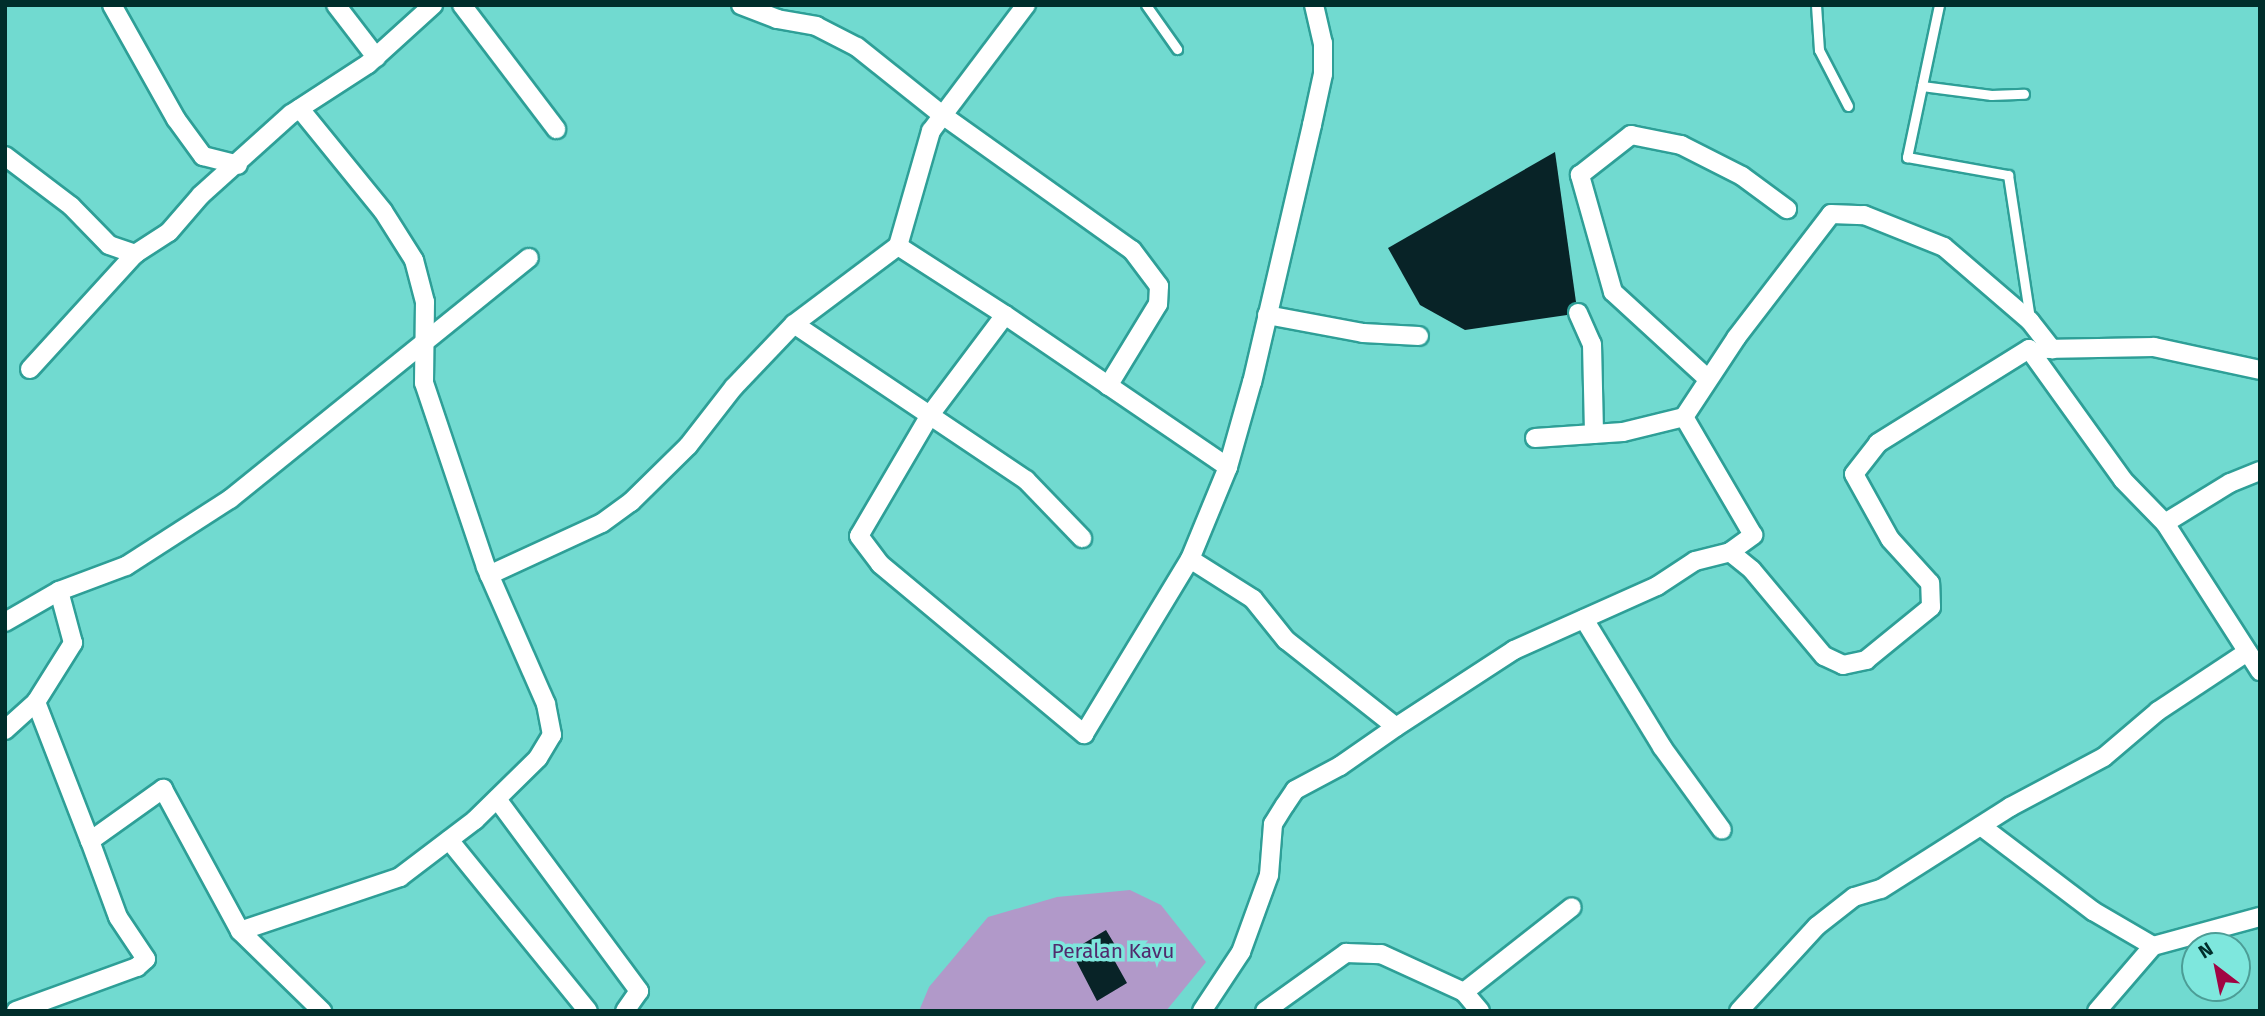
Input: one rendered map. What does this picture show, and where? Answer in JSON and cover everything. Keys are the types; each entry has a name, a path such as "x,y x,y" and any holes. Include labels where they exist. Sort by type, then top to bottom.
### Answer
{"street":[{"path":"112,5 176,119 204,156 238,165"},
{"path":"337,5 376,57"},
{"path":"462,5 556,129"},
{"path":"741,5 778,19 816,26 857,47 941,114 1132,250 1158,286 1158,304 1108,386"},
{"path":"489,575 602,523 631,502 688,446 734,387 794,324 898,246 924,152 941,114 1026,5"},
{"path":"1004,315 929,415 859,536 880,564 1084,734 1190,559 1228,467 1268,315 1323,74 1322,43 1314,5"},
{"path":"30,369 135,254 169,232 201,195 300,109 376,57 432,6"},
{"path":"240,931 400,877 450,840 497,799 538,758 552,735 546,704 489,575 424,383 425,302 414,260 375,200 300,109"},
{"path":"1708,380 1613,292 1580,175 1631,135 1682,145 1742,176 1787,209"},
{"path":"5,156 71,206 109,245 135,254"},
{"path":"1535,438 1594,434 1684,417 1708,380 1831,214 1864,215 1944,247 2030,320 2052,349"},
{"path":"898,246 1228,467"},
{"path":"5,622 59,591 125,566 230,499 425,346 528,258"},
{"path":"1578,313 1592,344 1594,434"},
{"path":"1268,315 1363,333 1419,336"},
{"path":"794,324 1026,480 1082,538"},
{"path":"1730,552 1752,570 1824,656 1843,665 1866,660 1931,607 1930,583 1890,539 1854,474 1878,443 2029,349 2154,347 2260,370"},
{"path":"2029,349 2123,480 2165,523 2260,671"},
{"path":"1202,1011 1241,952 1269,875 1273,824 1296,790 1340,766 1514,650 1657,586 1695,561 1730,552 1753,536 1684,417"},
{"path":"2165,523 2230,483 2260,471"},
{"path":"1190,559 1253,599 1286,640 1396,727"},
{"path":"5,730 36,702 73,643 59,591"},
{"path":"1584,619 1662,747 1722,830"},
{"path":"1739,1011 1817,926 1854,897 1881,889 1981,825 2104,757 2158,711 2247,652"},
{"path":"16,1011 136,967 146,959 118,917 36,702"},
{"path":"90,841 163,789 240,931 321,1011"},
{"path":"497,799 639,991 625,1011"},
{"path":"1981,825 2092,911 2153,946"},
{"path":"450,840 588,1011"},
{"path":"1464,992 1572,907"},
{"path":"2096,1011 2153,946 2260,917"},
{"path":"1265,1011 1346,953 1381,954 1464,992 1480,1011"}],"lane":[{"path":"1146,5 1177,49"},
{"path":"1816,5 1819,50 1848,106"},
{"path":"1939,5 1907,157 2008,175 2030,320"},
{"path":"1922,86 1991,95 2024,94"}],"green space":[{"name":"Peralan Kavu","path":"1130,890 1161,905 1206,962 1166,1011 919,1011 929,987 988,917 1057,897"}],"building":[{"path":"1555,152 1576,302 1567,315 1465,330 1420,305 1388,248"},
{"path":"1106,930 1115,945 1108,949 1127,983 1097,1001 1071,951"}]}
